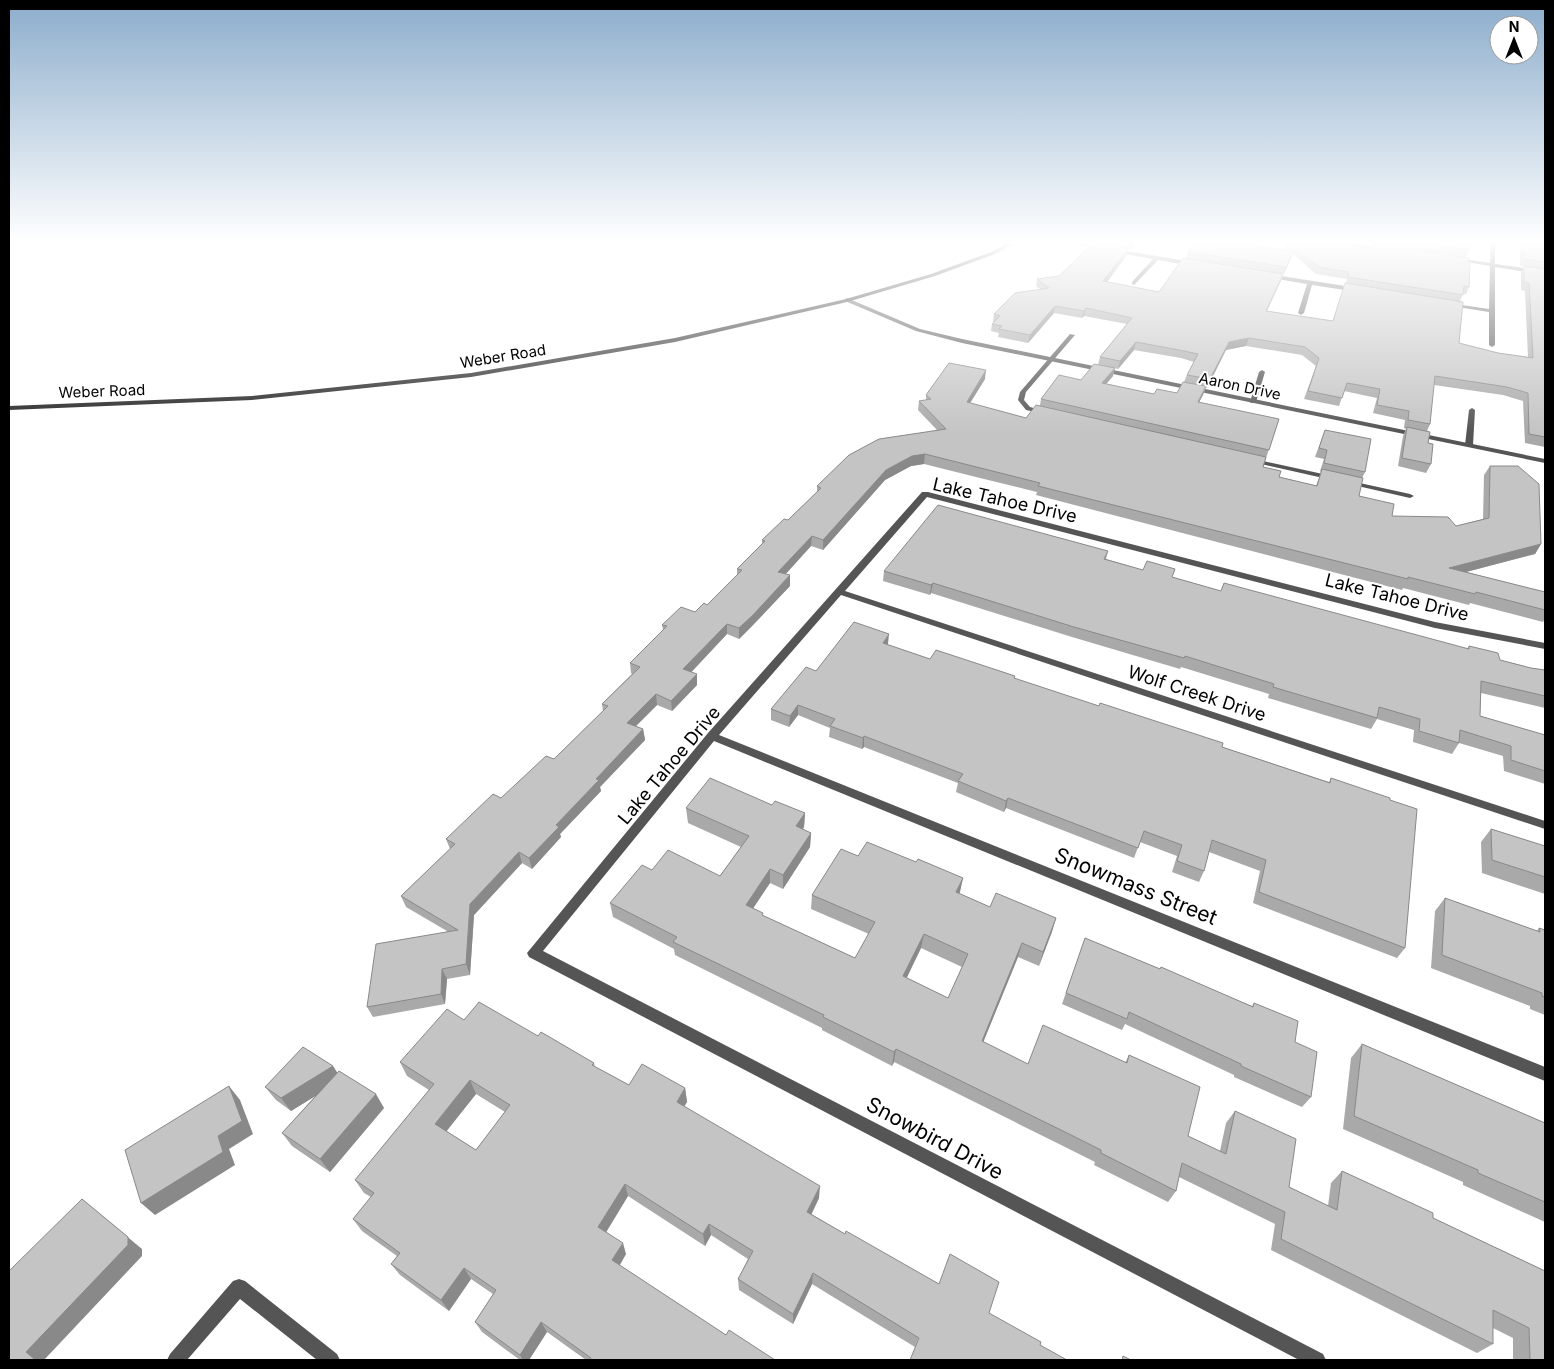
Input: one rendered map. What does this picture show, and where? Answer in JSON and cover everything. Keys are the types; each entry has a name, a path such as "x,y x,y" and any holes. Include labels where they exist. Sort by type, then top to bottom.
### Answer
{"main road":[{"name":"Weber Road","path":"9,408 252,398 471,375 675,340 826,305"}],"street":[{"name":"Aaron Drive","path":"859,305 918,330 962,341 1545,461"},
{"path":"1301,313 1303,305"},
{"path":"1450,305 1492,311"},
{"path":"1492,305 1492,345"},
{"path":"1057,415 1028,409 1021,400 1023,392 1072,335"},
{"path":"1253,402 1262,372"},
{"path":"1469,445 1472,410"},
{"path":"1247,459 1410,496"},
{"name":"Lake Tahoe Drive","path":"534,953 712,736 924,494 1435,625 1545,646"},
{"name":"Wolf Creek Drive","path":"839,592 1545,826"},
{"name":"Snowmass Street","path":"712,736 1545,1074"},
{"name":"Snowbird Drive","path":"534,953 1317,1360"},
{"path":"176,1360 239,1287 331,1360"}],"building":[{"path":"1003,305 1269,305 1266,311 1333,321 1338,305 1463,305 1459,343 1498,353 1533,358 1530,305 1545,305 1545,437 1529,434 1528,393 1507,387 1435,376 1430,424 1408,420 1409,411 1377,405 1380,389 1347,383 1342,398 1308,391 1319,358 1305,347 1249,338 1229,342 1210,379 1187,375 1198,354 1184,351 1136,342 1120,361 1100,357 1132,318 1086,308 1084,311 1055,306 1030,335 999,329 1002,326 992,324 1000,316 994,314"},
{"path":"949,363 986,370 967,402 1026,418 1036,405 1266,457 1263,467 1281,471 1279,477 1317,486 1322,469 1363,478 1359,496 1394,504 1392,516 1448,517 1456,526 1489,518 1490,466 1518,466 1539,484 1541,544 1449,568 1545,592 1545,610 1476,592 1475,594 1408,577 1408,579 1038,486 1040,483 925,454 912,456 886,470 823,540 812,536 778,572 790,575 753,615 739,628 727,624 683,669 697,674 671,701 656,694 627,723 643,729 596,779 599,780 556,825 559,827 529,858 519,852 470,904 466,964 442,969 441,994 367,1007 376,944 458,930 401,896 455,844 446,839 493,794 501,798 546,756 554,759 608,706 602,704 640,667 630,663 667,626 662,625 681,607 695,612 704,603 707,605 742,570 737,569 765,541 762,540 784,519 788,520 821,488 817,486 849,455 879,439 946,429 919,401 931,399 926,395"},
{"path":"1094,364 1115,368 1102,383 1154,394 1157,389 1177,393 1183,382 1206,386 1198,402 1279,419 1269,450 1041,399 1059,375 1081,380"},
{"path":"1407,427 1430,432 1428,443 1433,444 1431,464 1402,458"},
{"path":"1325,430 1371,439 1365,472 1324,463 1327,450 1319,448"},
{"path":"938,505 1108,551 1104,559 1143,570 1147,561 1175,569 1172,577 1221,591 1224,583 1469,649 1469,646 1498,653 1500,660 1545,670 1545,696 1481,681 1480,716 1545,735 1545,771 1511,760 1511,746 1460,730 1459,743 1419,731 1420,719 1379,707 1377,718 1273,687 1274,684 1185,656 1184,658 1074,627 933,583 931,585 884,571"},
{"path":"854,622 889,634 883,643 930,659 936,650 1099,706 1100,703 1223,743 1222,747 1330,783 1331,778 1417,809 1405,948 1259,892 1266,860 1212,840 1204,871 1177,861 1182,845 1144,831 1138,848 1008,798 1006,801 958,781 963,774 864,736 863,738 830,726 835,719 798,705 790,716 771,709 806,667 816,671"},
{"path":"710,778 772,805 775,801 805,813 796,826 811,833 783,875 770,869 746,905 763,913 762,915 855,958 875,922 812,895 841,849 858,856 867,842 916,862 918,859 963,878 956,892 990,907 996,893 1056,918 1043,952 1022,943 982,1041 1028,1064 1043,1025 1127,1063 1129,1055 1200,1087 1188,1136 1226,1154 1235,1111 1296,1139 1289,1187 1337,1210 1342,1171 1433,1213 1433,1218 1545,1271 1545,1360 1530,1360 1529,1328 1493,1310 1493,1344 1281,1239 1285,1212 1182,1163 1176,1191 1101,1153 1101,1150 1065,1132 896,1049 894,1052 823,1017 824,1015 673,942 677,937 610,903 642,865 652,870 668,850 720,876 749,836 686,808","holes":["924,934 968,954 948,998 903,976"]},
{"path":"1491,829 1545,846 1545,877 1492,860"},
{"path":"1445,898 1540,932 1539,928 1545,930 1545,997 1542,996 1542,993 1442,955"},
{"path":"1085,938 1160,969 1161,967 1253,1007 1254,1003 1298,1021 1295,1042 1317,1052 1311,1097 1241,1066 1241,1064 1129,1012 1127,1019 1066,993"},
{"path":"479,1002 538,1036 541,1032 594,1063 592,1065 629,1085 642,1064 685,1088 677,1102 820,1186 807,1212 845,1234 846,1231 939,1284 950,1254 999,1282 989,1313 1041,1342 1040,1345 1067,1360 910,1360 919,1338 813,1273 793,1314 738,1279 753,1251 709,1224 703,1234 625,1184 598,1227 623,1243 612,1260 726,1335 729,1330 775,1360 590,1360 591,1358 541,1322 520,1355 475,1322 496,1290 464,1268 441,1300 391,1264 400,1253 353,1219 374,1193 355,1180 434,1084 400,1062 447,1009 464,1020","holes":["470,1080 510,1105 476,1150 435,1124"]},
{"path":"1362,1044 1545,1123 1545,1202 1478,1173 1478,1170 1354,1116"},
{"path":"303,1047 333,1066 281,1098 265,1087"},
{"path":"339,1071 376,1094 320,1159 282,1133"},
{"path":"229,1086 242,1121 218,1136 223,1152 141,1203 125,1150"},
{"path":"82,1199 128,1237 128,1245 26,1352 35,1360 9,1360 9,1271"},
{"path":"1123,1356 1131,1360 1122,1360"}]}
